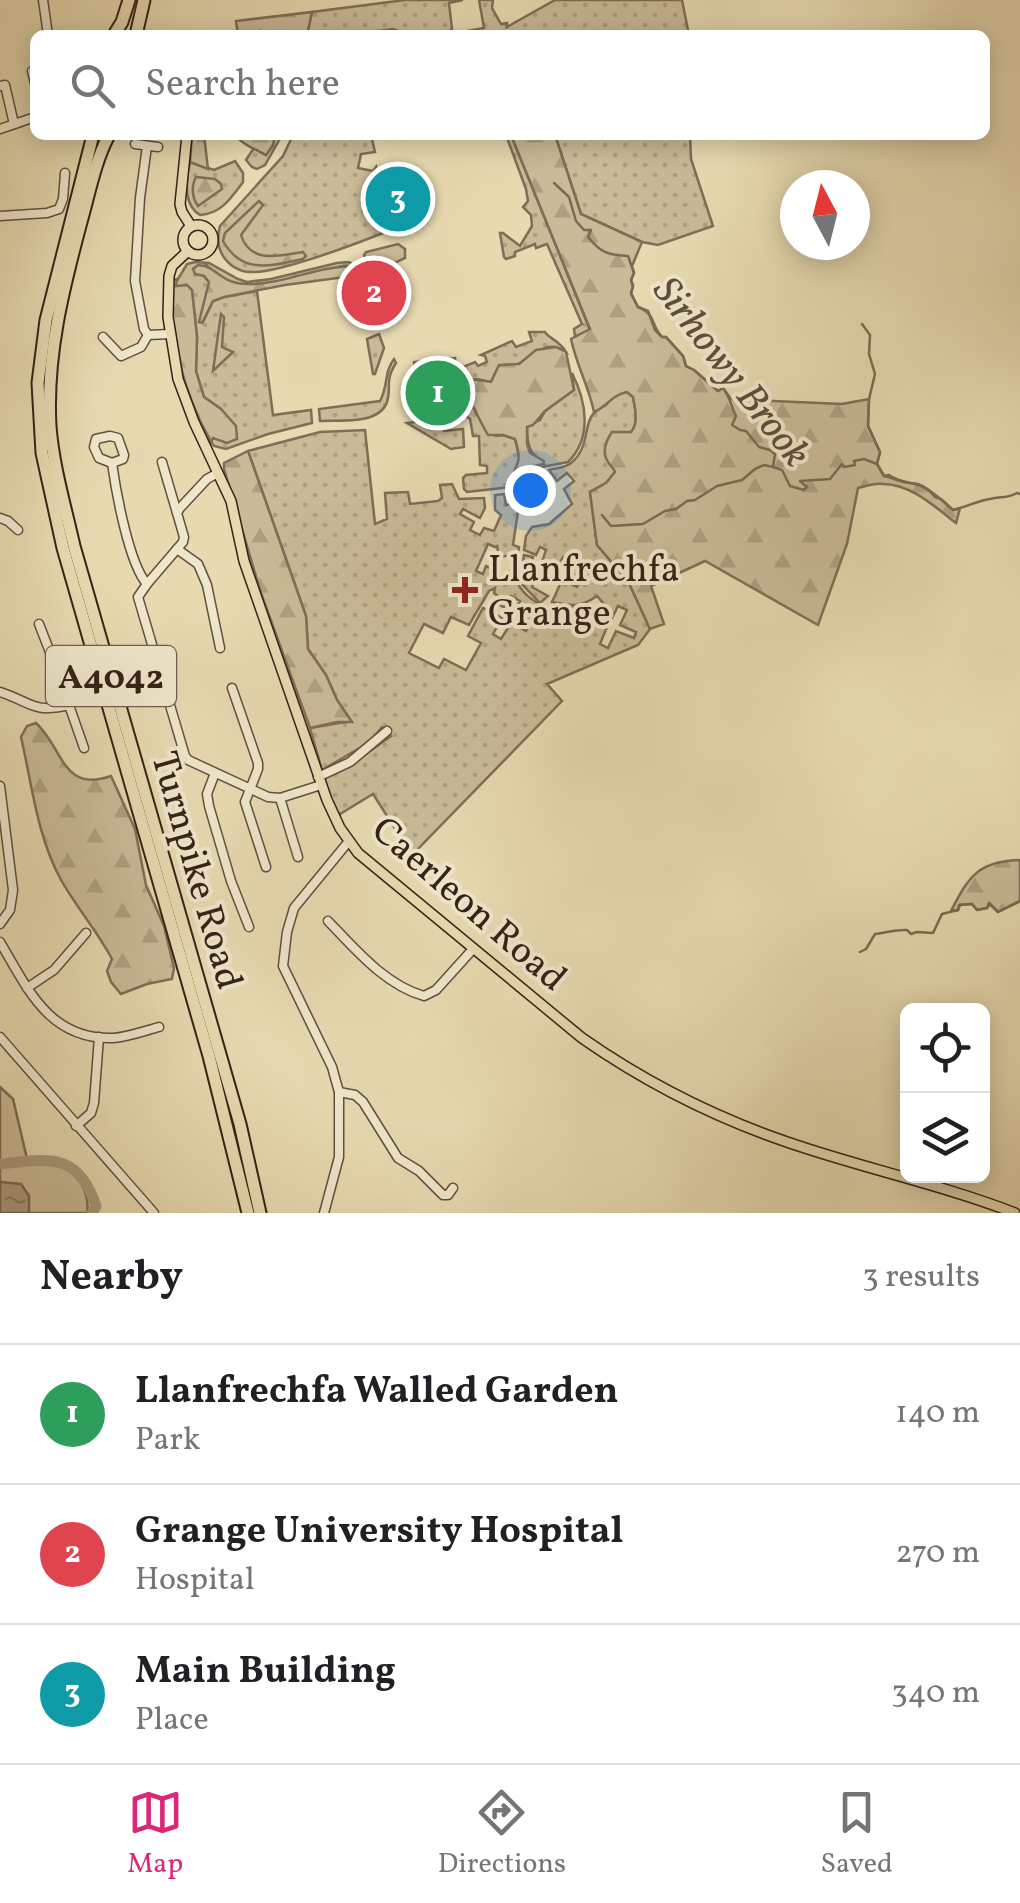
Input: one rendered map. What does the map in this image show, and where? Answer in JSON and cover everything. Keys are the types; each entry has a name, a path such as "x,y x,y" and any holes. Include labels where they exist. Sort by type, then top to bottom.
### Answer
{"highway":[{"path":"116,30 129,0"},
{"path":"137,30 144,0"},
{"name":"Turnpike Road","path":"92,140 46,320 38,383 42,453 63,548 210,1056 248,1213"},
{"name":"Turnpike Road","path":"107,140 57,323 50,386 53,453 74,546 240,1124 260,1213"}],"main road":[{"name":"Caerleon Road","path":"186,140 180,199 182,212 191,226"},
{"name":"Caerleon Road","path":"191,226 204,226 212,238 206,252 188,252 178,259 169,276 170,334 184,398 231,501 244,561 320,781 334,818 349,841 373,866 582,1038 676,1096 788,1142 1015,1213"},
{"name":"Caerleon Road","path":"188,252 183,239 191,226"}],"street":[{"path":"42,0 47,30"},
{"path":"0,86 5,84 14,124"},
{"path":"0,129 30,119"},
{"path":"135,144 158,147"},
{"path":"147,146 135,281 148,335"},
{"path":"0,216 47,214 59,209 65,172"},
{"path":"148,335 170,334"},
{"path":"103,337 121,356 142,346 148,335"},
{"path":"162,462 184,537 138,598 188,760 268,797 280,798 320,781 350,762 387,730"},
{"path":"112,463 132,554 146,584"},
{"path":"178,513 207,479 218,473"},
{"path":"0,518 18,530"},
{"path":"177,549 198,564 208,584 220,648"},
{"path":"44,629 83,748"},
{"path":"232,688 258,762 245,802 266,866"},
{"path":"0,692 37,708 69,705"},
{"path":"215,772 208,794 210,806 231,881 249,926"},
{"path":"0,786 12,900 0,924"},
{"path":"280,798 298,857"},
{"path":"324,1213 340,1157 339,1092 332,1067 283,966 286,932 294,908 349,841"},
{"path":"328,921 343,928 358,952 392,980 424,996 436,990 473,948"},
{"path":"26,988 54,970 86,933"},
{"path":"0,942 36,1003 72,1030 119,1037 159,1027"},
{"path":"76,1126 91,1113 94,1103 99,1036"},
{"path":"0,1037 154,1213"},
{"path":"339,1092 355,1095 363,1102 398,1158 419,1171 443,1196 454,1188"}],"green space":[{"path":"405,0 463,0 449,3 451,30 308,30 312,12"},
{"path":"479,0 493,0 492,8 507,27 555,0 682,0 688,30 472,30 484,28"},
{"path":"312,12 308,30 237,30 236,21"},
{"path":"192,140 205,140 208,169 190,162"},
{"path":"241,140 274,140 266,155"},
{"path":"274,140 279,140 265,165 257,169 246,160 254,148 266,155"},
{"path":"291,140 372,140 375,152 361,154 358,168 373,171 376,167 380,195 366,197 363,211 382,211 383,223 398,227 287,266 259,272 234,267 221,252 220,226 283,156"},
{"path":"508,140 513,140 590,330 575,337 574,329 582,324 547,244 536,248 535,244 515,252 515,256 504,257 500,233 520,246 532,226 531,215 523,207 528,201"},
{"path":"513,140 557,140 581,214 642,242 632,266 631,294 662,337 683,356 686,366 718,391 723,388 731,399 842,404 869,399 868,426 880,452 877,464 884,476 915,483 953,510 960,508 956,523 903,488 880,484 858,488 847,544 818,625 705,561 651,586 664,624 650,629 628,581 597,545 590,492 615,472 605,454 612,432 631,432 636,415 633,397 627,392 594,412 571,339 590,329"},
{"path":"557,140 690,140 691,159 713,226 658,245 642,242 581,214"},
{"path":"235,161 243,173 243,182 220,208 200,215 188,198 190,162 214,170"},
{"path":"196,177 215,179 222,189 198,206 193,192"},
{"path":"259,201 263,205 241,235 245,244 266,256 303,252 303,259 258,265 231,252 223,241 225,233"},
{"path":"398,244 405,249 405,258 376,272 369,270 366,252"},
{"path":"209,263 247,282 337,263 354,264 244,285 226,280 206,265 204,276 210,288 200,322 213,301 257,291 273,415 311,410 312,423 226,449 211,442 221,409 204,397 196,371 192,291 175,284 187,264"},
{"path":"198,265 240,284 276,281 341,267 355,266 360,275 224,297 213,301 202,323 199,322 209,282 195,274 193,269"},
{"path":"177,279 176,286 187,285 192,290 196,371 204,397 236,426 237,439 227,443 213,438 211,442 186,384 175,343 171,301 172,280"},
{"path":"221,314 222,347 233,352 213,371"},
{"path":"529,332 545,332 566,352 545,348 518,364 499,366 491,382 477,379 466,383 465,396 496,436 515,439 519,465 543,464 530,448 527,426 540,420 545,411 574,390 572,373 585,419 581,441 568,462 532,469 520,486 467,492 463,478 487,473 487,466 480,465 479,436 473,436 466,404 460,404 456,370 487,362 481,355 512,341 516,347 532,341"},
{"path":"379,334 384,348 373,374 367,339"},
{"path":"556,347 566,352 574,390 527,427 530,453 544,461 529,467 521,484 510,483 519,458 515,439 488,435 465,397 464,387 471,379 491,382 499,365 519,364 536,350"},
{"path":"455,358 460,405 419,409 414,362"},
{"path":"394,359 387,402 376,415 358,420 320,421 319,409 380,401"},
{"name":"Llanfrechfa Grange","path":"627,392 633,397 635,424 631,432 612,433 607,441 615,472 590,492 597,545 628,581 650,629 638,645 547,684 562,701 412,855 373,794 340,814 334,810 322,778 359,759 391,736 382,727 370,742 322,770 310,728 351,721 308,649 306,616 248,451 320,432 365,430 375,524 387,519 385,493 408,492 410,504 438,501 442,498 440,485 452,484 459,499 484,498 480,518 463,509 460,514 474,522 470,530 480,535 484,528 494,531 501,515 495,510 495,495 504,494 506,505 513,504 512,493 525,494 520,498 513,545 519,547 518,554 499,557 497,546 488,544 476,571 483,574 486,566 497,571 495,577 504,582 511,569 516,571 523,591 541,605 536,615 546,621 551,610 575,607 587,611 585,617 607,627 600,644 608,648 616,631 634,638 636,632 620,625 627,610 618,606 612,618 599,613 603,603 597,596 575,605 552,602 562,580 577,587 580,582 565,574 571,561 563,557 557,569 542,562 546,550 540,547 536,555 524,550 532,527 549,524 572,504 564,489 574,481 567,473 557,481 549,470 566,466 577,457 594,413","holes":["495,588 494,593 501,599 498,604 505,608 511,596 520,601 513,614 530,624 526,631 511,623 501,639 493,634 502,618 483,608 468,636 481,643 466,670 444,659 439,668 409,653 424,624 443,633 451,617 469,625 489,591"]},
{"path":"442,419 444,431 463,429 464,447 451,449 407,423"},
{"path":"248,451 306,616 308,649 352,722 310,728 261,593 224,469 224,463"},
{"path":"524,555 533,557 529,567 539,572 532,587 548,596 540,603 520,582"},
{"path":"36,723 73,774 95,780 111,776 135,829 146,885 164,926 174,968 172,979 121,994 111,982 107,971 112,959 61,880 41,828 21,737 27,726"},
{"path":"1020,860 1020,901 998,912 990,904 977,910 972,904 960,905 958,910 951,911 977,872 995,863"},
{"path":"0,1087 13,1099 28,1163 55,1163 69,1168 84,1189 87,1213 0,1213"}],"water":[{"path":"0,1182 21,1184 29,1196 29,1213 0,1213"}],"waterway":[{"name":"Sirhowy Brook","path":"554,183 569,197 576,221 584,230 591,230 588,237 593,242 605,252 628,256 634,273 631,293 638,307 648,311 655,330 683,356 686,366 718,391 723,388 736,416 732,425 746,431 759,447 775,454 773,467 782,470 790,486 804,490 807,487 800,481 830,479 842,464 855,465 854,461 864,459 877,464 884,476 925,488 953,510 1020,494"},
{"path":"862,324 870,335 869,354 875,374 868,426 880,452 877,464"},
{"path":"602,515 611,526 643,524 717,486 742,480 764,465 773,467"},
{"path":"860,952 875,934 903,930 911,934 933,933 942,914 958,910 959,905 972,904 977,910 987,908 989,903 998,912 1020,901"},
{"path":"0,1164 47,1161 70,1167 89,1188 96,1206 92,1213"}],"place":[{"name":"Main Building","path":"398,199"},
{"name":"Grange University Hospital","path":"374,293"},
{"name":"Llanfrechfa Walled Garden","path":"438,393"},
{"name":"Llanfrechfa Grange","path":"465,590"}]}
